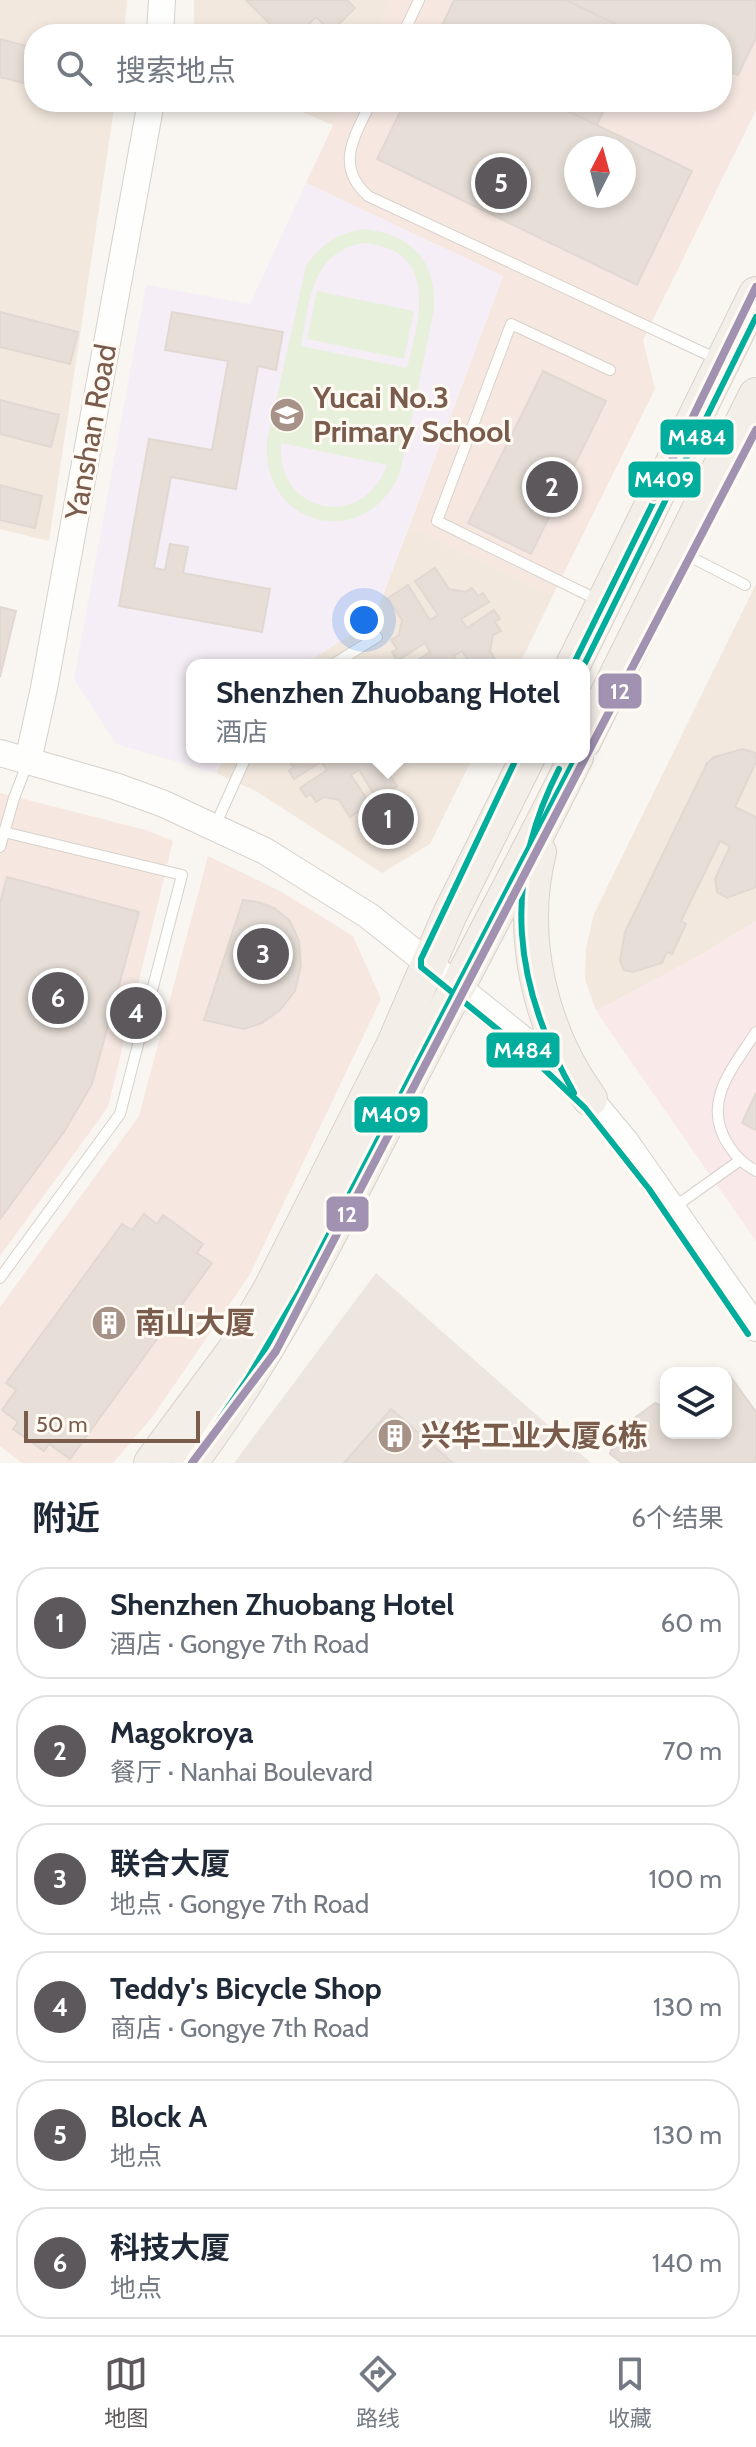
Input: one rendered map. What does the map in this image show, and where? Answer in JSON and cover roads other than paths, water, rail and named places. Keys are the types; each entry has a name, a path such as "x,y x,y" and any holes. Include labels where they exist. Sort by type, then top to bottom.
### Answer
{"main road":[{"path":"576,659 756,294"},
{"path":"590,729 756,395"},
{"path":"151,1463 234,1351 270,1290 394,1044 525,763"},
{"path":"190,1463 258,1366 293,1305 573,763"},
{"path":"548,813 534,871 532,929 536,976 564,1057 590,1099"}],"street":[{"path":"161,24 162,0"},
{"name":"Yanshan Road","path":"28,761 149,112"},
{"path":"0,753 115,786 215,826 265,851 369,916 555,1065 590,1099 625,1141 756,1328"}],"lane":[{"path":"408,24 419,0"},
{"path":"367,112 348,156 357,186 368,196 723,362"},
{"path":"603,603 437,521 511,324 610,370"},
{"path":"679,550 745,585"},
{"path":"342,659 377,637"},
{"path":"0,847 28,761"},
{"path":"215,826 243,763"},
{"path":"0,1278 120,1114 182,875 4,832"},
{"path":"756,1032 726,1080 717,1109 722,1136 739,1161 756,1171"},
{"path":"673,1208 739,1161"}],"place":[{"name":"Block A","path":"501,183"},
{"name":"Yucai No.3 Primary School","path":"287,415"},
{"name":"Magokroya","path":"552,487"},
{"name":"Shenzhen Zhuobang Hotel","path":"388,819"},
{"name":"联合大厦","path":"263,954"},
{"name":"科技大厦","path":"58,998"},
{"name":"Teddy's Bicycle Shop","path":"136,1013"},
{"name":"南山大厦","path":"109,1323"},
{"name":"兴华工业大厦6栋","path":"395,1436"}]}
